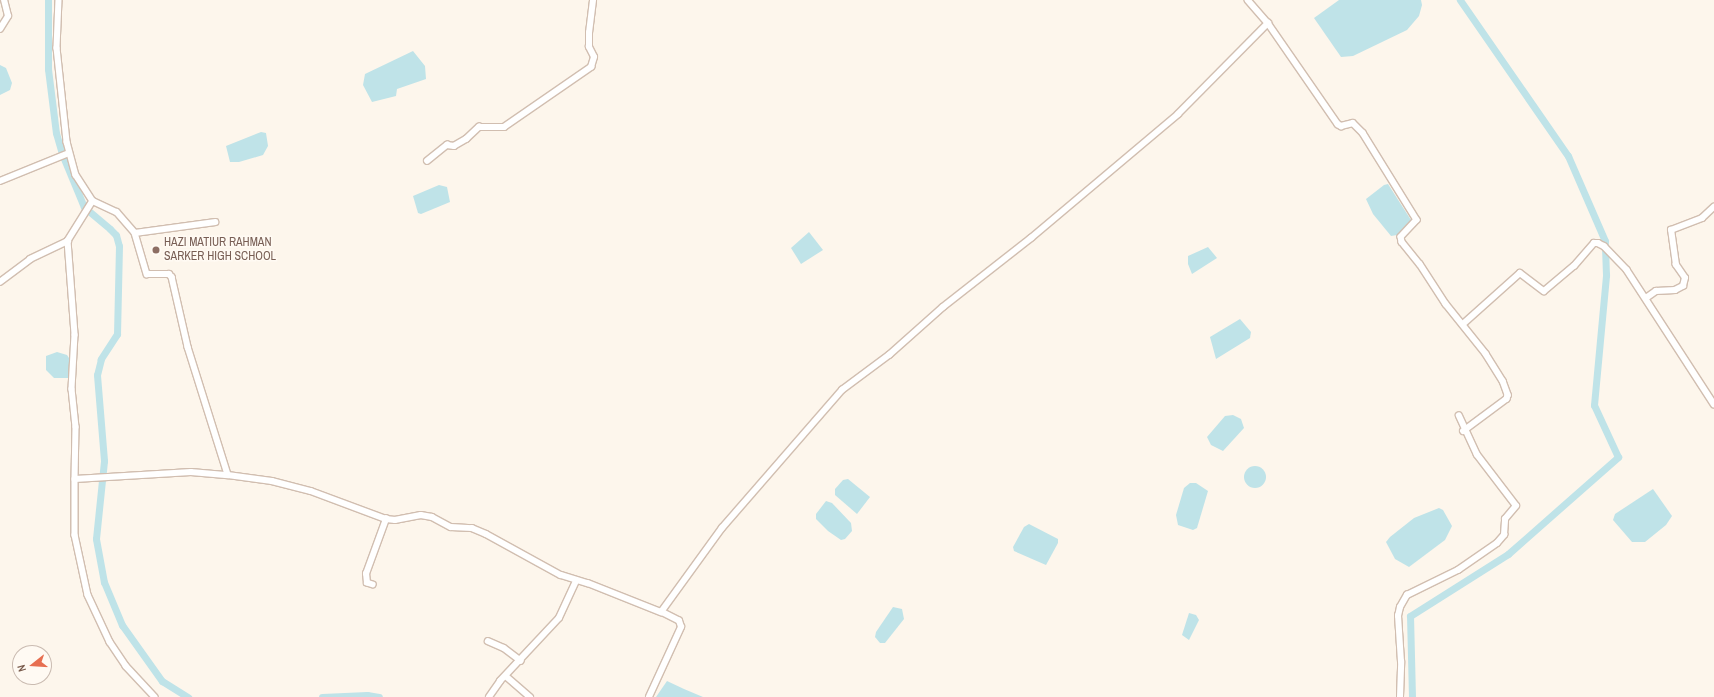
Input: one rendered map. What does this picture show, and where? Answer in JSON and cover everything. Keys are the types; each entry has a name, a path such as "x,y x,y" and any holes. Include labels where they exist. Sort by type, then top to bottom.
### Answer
{"street":[{"path":"0,29 8,16 4,0"},
{"path":"59,0 56,48 69,154 76,175 93,201 117,212 135,233 146,272 169,274 172,277 188,347 228,475"},
{"path":"427,161 447,145 454,146 466,139 479,127 504,127 591,67 594,57 589,47 589,33 593,0"},
{"path":"1248,0 1268,23 1338,124 1341,126 1356,125 1368,140 1417,220 1401,237 1402,242 1420,264 1446,304 1486,354 1508,394 1503,403 1464,431"},
{"path":"661,612 722,528 842,390 889,355 937,312 1031,238 1178,114 1268,23"},
{"path":"0,181 69,154"},
{"path":"93,201 68,241 75,336 72,388 78,479 75,535 88,594 110,642 126,666 155,697"},
{"path":"1646,298 1656,291 1675,290 1682,286 1685,278 1676,265 1671,230 1702,218 1714,207"},
{"path":"135,233 215,222"},
{"path":"0,282 30,259 68,241"},
{"path":"1463,324 1520,273 1544,291 1574,266 1594,243 1604,246 1618,260 1646,298 1714,404"},
{"path":"1400,697 1400,607 1407,595 1458,570 1497,543 1504,535 1505,519 1516,506 1477,455 1464,431 1459,416"},
{"path":"78,479 115,478 191,472 228,475 272,481 311,491 386,519 395,520 421,515 432,517 451,527 472,528 486,534 541,566 576,581 603,588 679,621 681,627 649,697"},
{"path":"373,585 367,583 366,574 386,519"},
{"path":"489,697 506,676 559,618 576,581"},
{"path":"488,641 504,648 521,661"},
{"path":"506,676 530,697"}],"water":[{"path":"1339,0 1421,0 1422,5 1419,16 1407,30 1353,56 1341,57 1314,18"},
{"path":"413,51 425,66 426,79 397,89 396,96 372,102 363,85 365,74"},
{"path":"0,65 6,68 12,83 10,90 0,95"},
{"path":"261,132 266,133 268,146 263,155 239,162 230,162 226,146"},
{"path":"1388,184 1411,220 1397,235 1391,236 1373,214 1366,199 1384,185"},
{"path":"439,185 447,187 450,202 421,214 418,213 413,196"},
{"path":"809,232 823,250 801,264 791,248"},
{"path":"1208,247 1217,258 1192,274 1188,264 1188,256"},
{"path":"1240,319 1251,332 1250,338 1216,359 1210,337"},
{"path":"57,352 67,355 71,361 71,378 54,378 46,370 46,356"},
{"path":"1233,415 1241,419 1244,428 1223,451 1211,445 1207,437 1225,416"},
{"path":"1255,466 1263,469 1266,477 1263,485 1255,488 1247,485 1244,477 1247,469"},
{"path":"848,479 870,497 857,514 835,495 835,489 843,480"},
{"path":"1190,483 1196,483 1208,491 1197,528 1193,530 1178,525 1176,515 1184,488"},
{"path":"1653,489 1672,516 1666,525 1645,542 1632,542 1613,520 1615,514"},
{"path":"826,501 832,503 851,523 852,531 845,539 841,540 828,531 816,519 816,514"},
{"path":"1439,508 1443,510 1452,526 1445,540 1409,567 1395,559 1386,542 1390,537 1414,518"},
{"path":"1029,524 1058,539 1058,543 1046,565 1014,551 1013,547 1024,527"},
{"path":"893,607 902,609 904,619 885,643 880,643 875,637 876,632"},
{"path":"1189,613 1196,615 1199,620 1189,640 1182,635"},
{"path":"667,681 684,689 703,697 656,697"}],"waterway":[{"path":"48,0 48,69 56,133 62,154 84,207 116,235 119,246 117,334 101,359 97,375 104,461 96,539 104,582 122,625 162,681 188,697"},
{"path":"1412,697 1410,616 1508,554 1618,457 1594,405 1606,275 1605,241 1568,156 1460,0"},
{"path":"322,697 367,695 379,697"}],"place":[{"name":"HAZI MATIUR RAHMAN SARKER HIGH SCHOOL","path":"156,250"}]}
